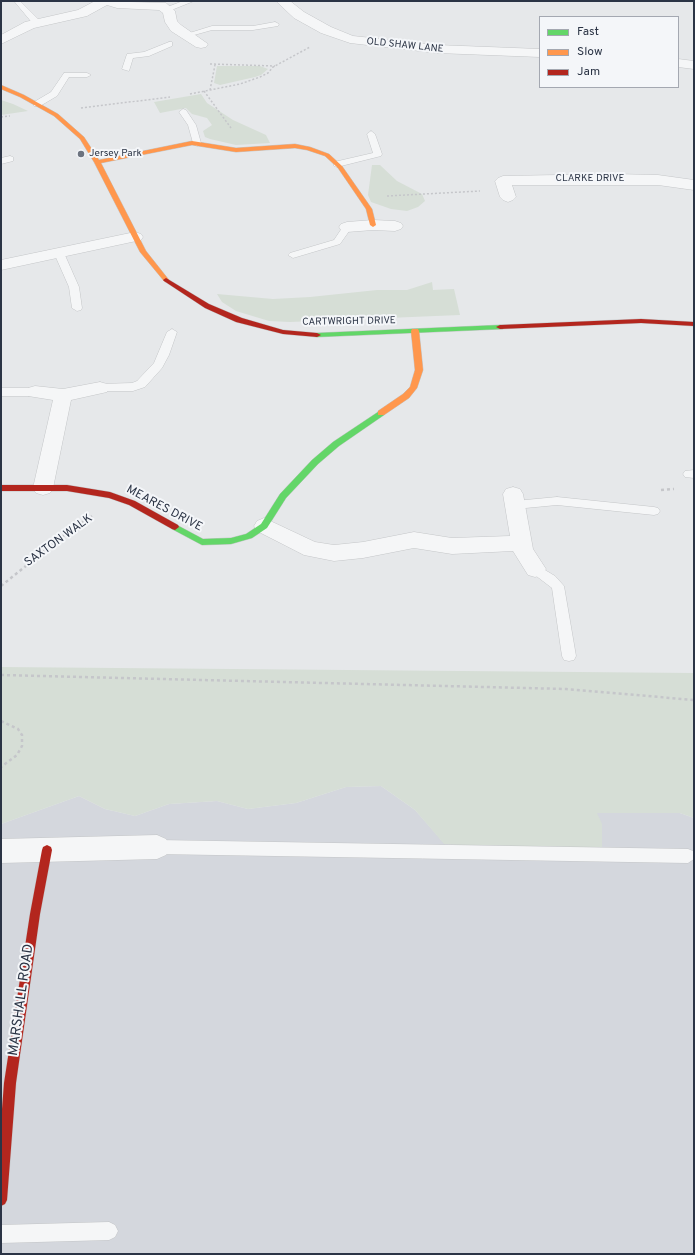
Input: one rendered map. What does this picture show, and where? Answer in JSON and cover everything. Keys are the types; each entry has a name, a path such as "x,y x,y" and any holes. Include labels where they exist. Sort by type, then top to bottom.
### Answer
{"street":[{"path":"1,40 14,32 37,23 82,13 105,1 117,4 158,6 166,8 170,13 172,25 201,44"},
{"name":"OLD SHAW LANE","path":"282,1 314,24 336,35 365,42 443,50 539,53"},
{"path":"169,44 188,36"},
{"path":"679,63 694,65"},
{"name":"CARTWRIGHT DRIVE","path":"1,87 56,115 82,138 97,162 143,252 167,281 207,306 239,320 283,332 311,335 640,321 694,324"},
{"path":"97,162 172,146 197,143 230,149 247,150 295,146 308,148 323,153 337,164 363,199 371,213 373,225"},
{"name":"CLARKE DRIVE","path":"507,193 503,181 555,179 650,180 694,185"},
{"path":"347,227 373,225 396,226"},
{"path":"1,265 135,237"},
{"name":"MEARES DRIVE","path":"1,488 85,490 119,498 132,503 202,542 231,541 249,536 264,526 283,496 315,462 336,444 395,405 413,388 418,378 420,365 415,331"},
{"path":"35,392 63,395 100,388"},
{"path":"43,488 63,395"},
{"path":"514,499 521,542 526,558 535,569"},
{"path":"264,526 311,549 334,553 363,550 414,540 452,546 521,542"},
{"path":"1,851 157,847"},
{"name":"MARSHALL ROAD","path":"1,1200 10,1083 35,914 47,850"}],"lane":[{"path":"166,8 190,1"},
{"path":"17,2 37,23"},
{"path":"188,36 212,28 253,28 275,24"},
{"path":"126,69 130,56 146,54 169,44"},
{"path":"37,104 54,94 67,75 87,75"},
{"path":"184,112 192,125 197,143"},
{"path":"337,164 378,154 371,134"},
{"path":"293,255 337,242 347,227"},
{"path":"59,253 74,287 77,308"},
{"path":"100,388 133,387 141,384 158,365 164,355 172,332"},
{"path":"1,392 35,392"},
{"path":"514,499 578,502 654,511"},
{"path":"535,569 551,579 558,586 569,656"},
{"path":"157,847 688,856"},
{"path":"1,1234 109,1231"}],"path":[{"path":"184,95 253,80 265,75 276,66 336,35"},
{"path":"201,44 210,51 209,62 215,65 276,66"},
{"path":"210,90 215,65"},
{"path":"204,91 247,150"},
{"path":"56,115 87,106 176,96"},
{"path":"363,199 398,194 507,193"},
{"name":"SAXTON WALK","path":"1,586 68,532 119,498"},
{"path":"1,676 566,689 694,700"},
{"path":"1,721 18,729 22,735 22,746 17,755 1,768"}],"shaded area":[{"path":"217,66 260,66 268,69 261,75 255,77 220,85 214,83"},
{"path":"201,94 207,103 233,120 266,135 270,143 236,145 210,139 205,137 203,131 212,125 207,118 192,114 186,108 160,113 154,102"},
{"path":"1,100 13,104 28,111 1,115"},
{"path":"372,165 380,165 397,181 422,194 425,201 418,207 407,211 391,209 371,202 368,195"},
{"path":"432,282 433,290 454,289 460,315 290,322 269,321 236,311 222,302 217,294 273,299 310,297 377,290 407,290"},
{"path":"1,667 694,673 694,818 680,813 597,813 602,824 602,850 494,848 444,844 415,810 381,786 346,787 296,803 248,809 217,801 169,804 135,816 105,809 79,796 1,824"},
{"path":"381,786 415,810 445,844 494,848 597,813 680,813 694,818 694,1254 1,1254 1,824 79,796 105,809 135,816 169,804 217,801 248,809 296,803 346,787"}],"traffic: fast":[{"path":"317,335 500,327"},
{"path":"175,527 202,542 231,541 249,536 264,526 283,496 315,462 336,444 381,413"}],"traffic: slow":[{"path":"1,87 22,96 56,115 82,138 97,162 143,252 166,280"},
{"path":"97,162 192,143 236,150 295,146 308,148 327,155 340,167 369,209 373,225"},
{"path":"381,413 406,396 413,388 419,370 415,331"}],"traffic: jam":[{"path":"166,280 207,306 239,320 283,332 317,335"},
{"path":"500,327 641,321 694,324"},
{"path":"1,488 67,488 110,495 132,503 175,527"},
{"path":"1,1200 10,1083 35,914 47,850"}],"place":[{"name":"Jersey Park","path":"81,154"}]}
